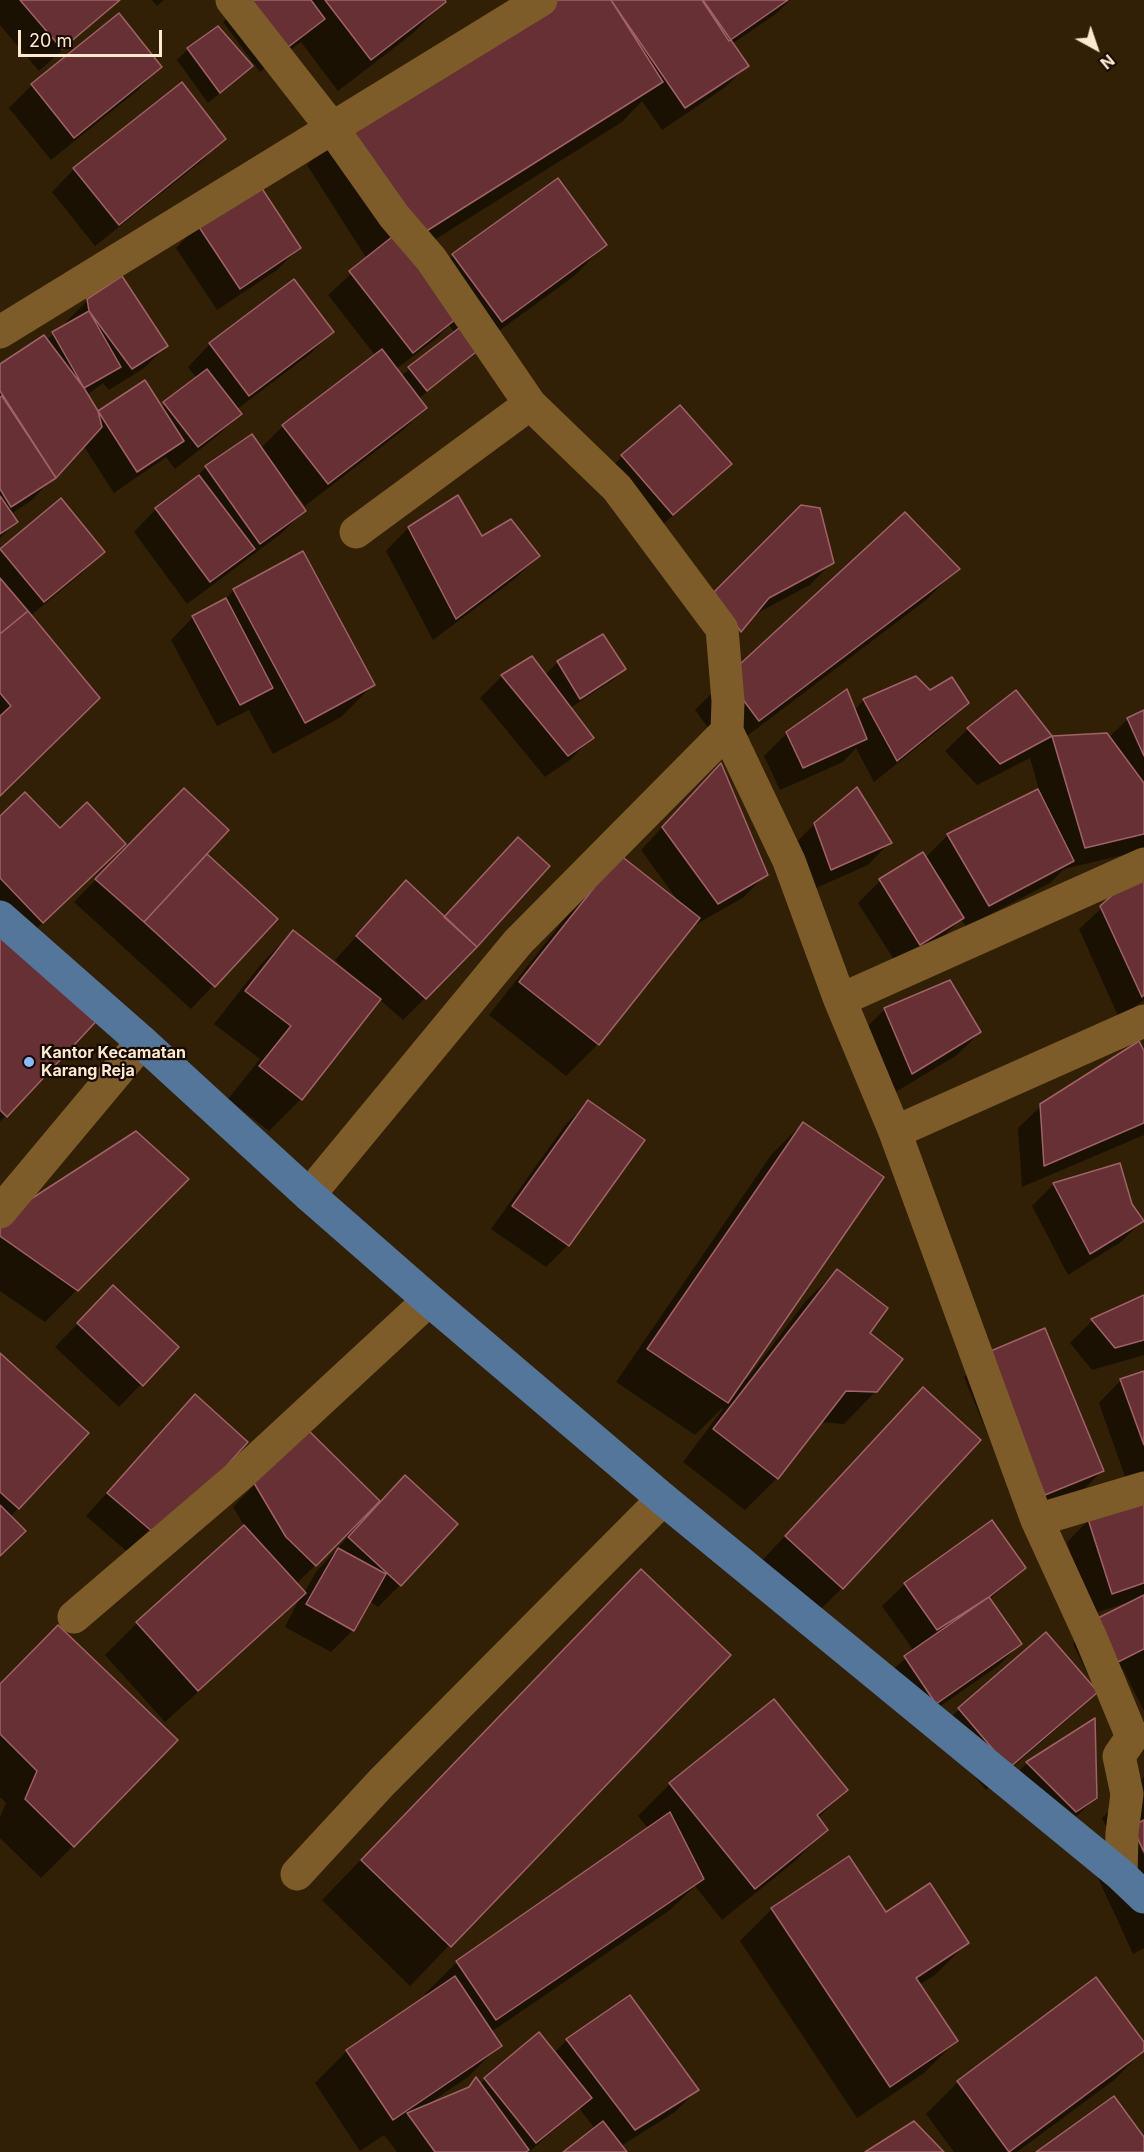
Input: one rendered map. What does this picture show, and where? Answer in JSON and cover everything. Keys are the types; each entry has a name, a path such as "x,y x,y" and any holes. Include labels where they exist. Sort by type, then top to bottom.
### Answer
{"main road":[{"path":"0,917 429,1300 663,1499 1133,1886"}],"street":[{"path":"232,0 332,128 394,216 431,259 530,404 617,488 722,629 728,700 727,730 789,861 840,1000 895,1132 1037,1520 1091,1638 1132,1737 1119,1756 1127,1794 1122,1833 1133,1886"},
{"path":"0,332 542,0"},
{"path":"356,532 530,404"},
{"path":"309,1195 518,942 727,730"},
{"path":"840,1000 1144,864"},
{"path":"895,1132 1144,1021"},
{"path":"0,1212 142,1042"},
{"path":"74,1617 240,1475 429,1300"},
{"path":"1037,1520 1144,1488"},
{"path":"297,1874 390,1773 663,1499"}],"building":[{"path":"20,0 120,0 62,49"},
{"path":"245,0 311,0 325,19 283,51"},
{"path":"325,0 445,0 446,2 371,60"},
{"path":"543,0 611,0 663,82 417,237 346,124"},
{"path":"611,0 703,0 749,66 685,108"},
{"path":"702,0 788,0 729,41"},
{"path":"119,13 162,67 74,138 31,84"},
{"path":"218,26 253,66 220,93 187,48"},
{"path":"182,82 226,139 119,225 73,168"},
{"path":"558,178 607,245 502,322 452,254"},
{"path":"259,184 301,248 240,289 197,224"},
{"path":"397,233 461,315 413,353 349,271"},
{"path":"122,276 168,346 132,369 89,311 87,299"},
{"path":"294,279 334,332 249,396 209,343"},
{"path":"89,311 121,367 84,388 52,332"},
{"path":"463,325 481,348 427,391 408,367"},
{"path":"44,335 84,388 98,411 102,427 56,478 0,391 0,364"},
{"path":"382,349 427,408 328,484 282,425"},
{"path":"207,369 242,414 198,447 163,402"},
{"path":"145,380 184,441 137,472 98,411"},
{"path":"2,396 56,478 11,507 0,489 0,397"},
{"path":"680,405 732,464 673,515 621,455"},
{"path":"252,434 306,511 260,544 205,466"},
{"path":"199,475 255,549 210,582 155,508"},
{"path":"458,495 482,536 511,519 540,556 456,619 408,527"},
{"path":"0,496 18,522 0,534"},
{"path":"61,498 105,552 44,602 0,549"},
{"path":"801,505 820,508 834,563 769,598 741,632 714,592"},
{"path":"905,512 960,569 759,721 726,677"},
{"path":"303,551 375,685 305,723 233,589"},
{"path":"0,578 28,611 0,634"},
{"path":"226,598 273,688 240,705 192,616"},
{"path":"28,611 100,698 0,796 0,716 11,706 0,693 0,634"},
{"path":"603,634 626,669 580,699 557,661"},
{"path":"532,656 594,738 568,756 501,675"},
{"path":"916,676 930,690 952,677 969,703 897,761 863,699"},
{"path":"847,689 867,739 803,768 786,732"},
{"path":"1016,690 1052,736 1000,764 967,728"},
{"path":"1144,710 1144,756 1127,718"},
{"path":"1107,733 1144,783 1144,834 1085,848 1052,736"},
{"path":"721,763 768,875 718,904 662,827"},
{"path":"857,787 892,843 831,870 814,823"},
{"path":"184,788 229,830 144,922 95,879"},
{"path":"1038,789 1074,861 989,906 947,834"},
{"path":"25,792 60,828 87,802 126,844 43,923 0,878 0,816"},
{"path":"518,837 550,866 477,947 444,917"},
{"path":"923,852 964,918 920,945 879,879"},
{"path":"207,854 278,919 215,987 144,922"},
{"path":"620,855 700,918 599,1045 519,982"},
{"path":"1144,867 1144,995 1142,997 1100,906"},
{"path":"406,880 477,947 426,999 356,936"},
{"name":"Kantor Kecamatan Karang Reja","path":"0,926 103,1014 7,1117 0,1110"},
{"path":"293,930 381,999 302,1100 259,1066 291,1026 245,991"},
{"path":"950,980 981,1032 912,1074 884,1008"},
{"path":"1139,1041 1144,1051 1144,1123 1044,1166 1040,1104"},
{"path":"588,1100 645,1140 569,1246 512,1206"},
{"path":"803,1122 884,1177 728,1403 647,1349"},
{"path":"136,1131 189,1179 78,1291 0,1236 0,1219"},
{"path":"1120,1163 1132,1204 1144,1221 1090,1254 1053,1183"},
{"path":"837,1269 888,1308 870,1333 903,1359 877,1392 846,1391 778,1479 713,1429"},
{"path":"113,1285 179,1347 143,1386 77,1323"},
{"path":"1144,1295 1144,1340 1115,1348 1091,1319"},
{"path":"1045,1328 1104,1471 1045,1495 986,1353"},
{"path":"0,1353 89,1433 19,1509 0,1492"},
{"path":"1144,1371 1144,1445 1120,1379"},
{"path":"923,1387 981,1440 843,1589 785,1536"},
{"path":"195,1394 248,1442 161,1539 107,1493"},
{"path":"307,1429 380,1501 316,1566 286,1537 254,1483"},
{"path":"405,1475 458,1524 401,1586 348,1537"},
{"path":"1144,1500 1144,1583 1112,1594 1088,1519"},
{"path":"0,1505 26,1531 0,1556"},
{"path":"992,1520 1026,1568 989,1597 937,1630 904,1583"},
{"path":"244,1525 306,1593 198,1691 136,1622"},
{"path":"338,1548 386,1574 354,1631 306,1604"},
{"path":"641,1569 731,1655 451,1947 361,1860"},
{"path":"1144,1595 1144,1649 1116,1663 1094,1620"},
{"path":"989,1597 1022,1644 936,1704 904,1656"},
{"path":"58,1625 178,1740 74,1847 25,1799 37,1771 0,1734 0,1684"},
{"path":"1046,1632 1098,1692 1009,1768 958,1708"},
{"path":"774,1699 848,1790 817,1815 828,1830 755,1889 669,1783"},
{"path":"1095,1718 1097,1798 1076,1812 1026,1762"},
{"path":"670,1812 704,1879 496,2020 456,1961"},
{"path":"1144,1820 1144,1852 1132,1826"},
{"path":"849,1856 886,1912 930,1883 969,1943 916,1978 958,2041 890,2087 771,1908"},
{"path":"455,1976 502,2046 393,2120 346,2050"},
{"path":"1096,1977 1144,2042 1144,2051 1009,2152 957,2081"},
{"path":"630,1995 699,2090 635,2130 566,2039"},
{"path":"539,2032 592,2098 536,2143 484,2078"},
{"path":"476,2077 529,2150 526,2152 435,2152 407,2113 469,2087"},
{"path":"1114,2096 1144,2137 1144,2152 1036,2152"},
{"path":"603,2121 627,2152 563,2152"},
{"path":"914,2121 944,2152 865,2152"}],"place":[{"name":"Kantor Kecamatan Karang Reja","path":"29,1062"}]}
